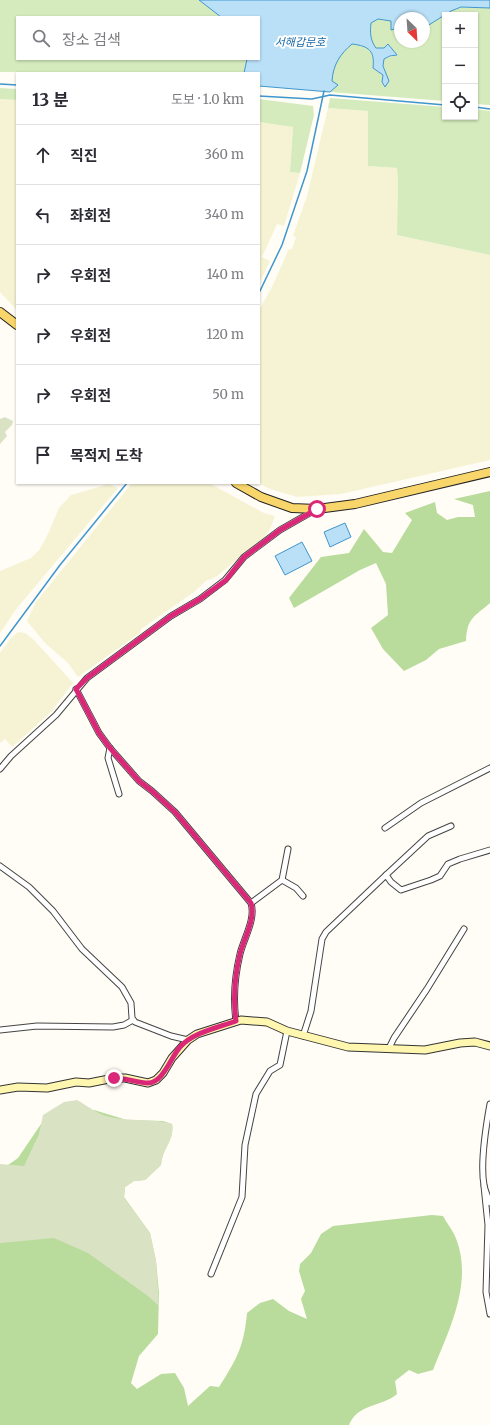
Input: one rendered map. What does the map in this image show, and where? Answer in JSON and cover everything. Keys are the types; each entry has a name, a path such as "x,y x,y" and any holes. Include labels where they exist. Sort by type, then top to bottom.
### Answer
{"main road":[{"path":"0,312 16,325"},
{"path":"238,484 261,497 292,508 317,509 355,504 490,472"}],"street":[{"path":"0,769 11,756 56,715 76,689 87,678 171,616 200,599 226,580 244,557 280,530 317,509"},
{"path":"76,689 99,733 110,748 139,781 175,812 251,903 252,918 240,954 235,989 236,1021"},
{"path":"110,748 108,758 119,794"},
{"path":"385,828 421,803 490,768"},
{"path":"303,1036 311,1011 322,939 326,932 428,836 451,826"},
{"path":"251,903 282,880 288,849"},
{"path":"386,874 391,882 401,890 407,889 440,876 448,864 460,858 490,850"},
{"path":"0,866 29,887 53,911 82,949 122,987 131,1003 133,1020"},
{"path":"282,880 296,888 303,896"},
{"path":"390,1048 394,1038 427,989 464,929"},
{"path":"0,1030 37,1026 113,1027 133,1020 148,1028 188,1040"},
{"path":"0,1090 18,1087 47,1088 76,1082 89,1083 114,1078 125,1078 148,1083 156,1080 163,1073 172,1058 188,1040 197,1034 241,1020 267,1022 303,1036 348,1047 425,1050 460,1043 475,1042 490,1046"},
{"path":"211,1274 242,1197 245,1145 256,1094 270,1071 280,1065 287,1031"},
{"path":"490,1104 486,1126 484,1186 488,1225 486,1292 490,1314"},
{"path":"484,1186 490,1203"}],"shaded area":[{"path":"0,99 16,100 16,309 0,292"},
{"path":"328,108 368,111 368,166 397,168 397,235 490,255 490,460 341,494 297,497 270,489 260,484 260,308 271,289 289,249 292,249 296,237 293,236 307,196"},
{"path":"260,122 293,126 290,172 300,173 284,226 277,224 262,257 270,261 260,282"},
{"path":"109,484 118,488 17,608 0,633 0,571 31,558 40,549 59,508 71,495"},
{"path":"131,484 211,484 264,513 275,516 271,527 265,536 216,577 206,581 194,592 141,629 140,633 78,677 68,663 45,643 27,621 36,602"},
{"path":"18,632 25,633 34,640 73,683 50,713 12,747 5,739 0,743 0,653 11,638"}],"green space":[{"path":"0,0 199,0 220,16 16,16 16,60 247,60 244,72 0,72"},
{"path":"461,7 490,8 490,105 478,104 478,12 449,12"},
{"path":"442,17 442,101 330,92 334,87 332,80 333,68 339,57 352,44 363,46 370,50 373,57 373,68 383,75 382,82 384,87 389,81 383,66 384,59 397,55 388,44 384,48 376,48 371,36 371,23 378,19 391,21 391,30 394,29 394,48 430,48 430,24"},
{"path":"0,88 16,89 16,100 0,99"},
{"path":"330,98 442,107 442,120 478,120 478,109 490,111 490,255 397,235 397,168 368,166 368,111 328,108"},
{"path":"260,99 313,106 314,115 300,173 290,172 293,127 260,122"},
{"path":"5,417 13,421 12,425 5,432 7,436 0,444 0,419"},
{"path":"490,491 490,603 472,619 468,627 466,641 439,649 426,660 404,671 383,649 371,628 388,615 386,584 376,563 360,570 294,608 289,598 321,557 349,553 364,529 383,552 392,553 412,520 405,513 435,502 437,513 447,520 458,517 475,517 473,505 454,499"},
{"path":"77,1100 106,1116 172,1124 172,1135 161,1165 145,1180 134,1181 125,1187 124,1198 150,1233 156,1261 159,1306 148,1296 88,1253 54,1238 0,1243 0,1164 24,1166 39,1134 43,1115 64,1102"},
{"path":"94,1110 127,1120 163,1121 172,1124 172,1135 161,1165 145,1180 134,1181 125,1187 124,1197 150,1233 156,1261 159,1293 158,1334 139,1356 131,1383 137,1389 161,1374 175,1373 184,1388 188,1406 210,1386 219,1387 239,1352 244,1335 247,1313 260,1303 273,1299 289,1311 307,1319 301,1299 305,1291 299,1271 300,1264 311,1253 321,1234 333,1226 432,1215 443,1216 453,1232 460,1251 462,1268 458,1303 453,1320 433,1370 418,1374 409,1370 395,1381 397,1394 364,1409 353,1418 349,1425 0,1425 0,1165 8,1165 18,1158 41,1124"}],"water":[{"name":"서해갑문호","path":"199,0 490,0 490,8 461,7 449,12 442,12 442,17 430,24 430,12 394,12 394,29 391,30 391,21 378,19 371,23 371,36 376,48 384,48 388,44 397,55 384,59 383,66 389,81 385,87 382,82 383,75 373,68 373,57 370,50 363,46 352,44 344,52 336,65 332,81 338,85 330,92 260,86 260,72 244,72 247,60 260,60 260,16 220,16"},
{"path":"345,523 351,537 330,547 324,532"},
{"path":"302,542 312,561 285,575 275,556"}],"waterway":[{"path":"0,84 16,85"},
{"path":"260,291 282,245 307,171 324,91"},
{"path":"260,96 312,99 330,95 442,105"},
{"path":"478,107 490,109"},
{"path":"0,646 60,565 126,484"}],"route":[{"path":"114,1078 125,1078 148,1083 156,1080 163,1073 180,1048 188,1040 197,1034 214,1030 236,1021 234,1009 235,989 240,954 252,918 253,908 251,903 175,812 139,781 110,748 99,733 76,689 87,678 171,616 200,599 226,580 244,557 280,530 317,509"}]}
